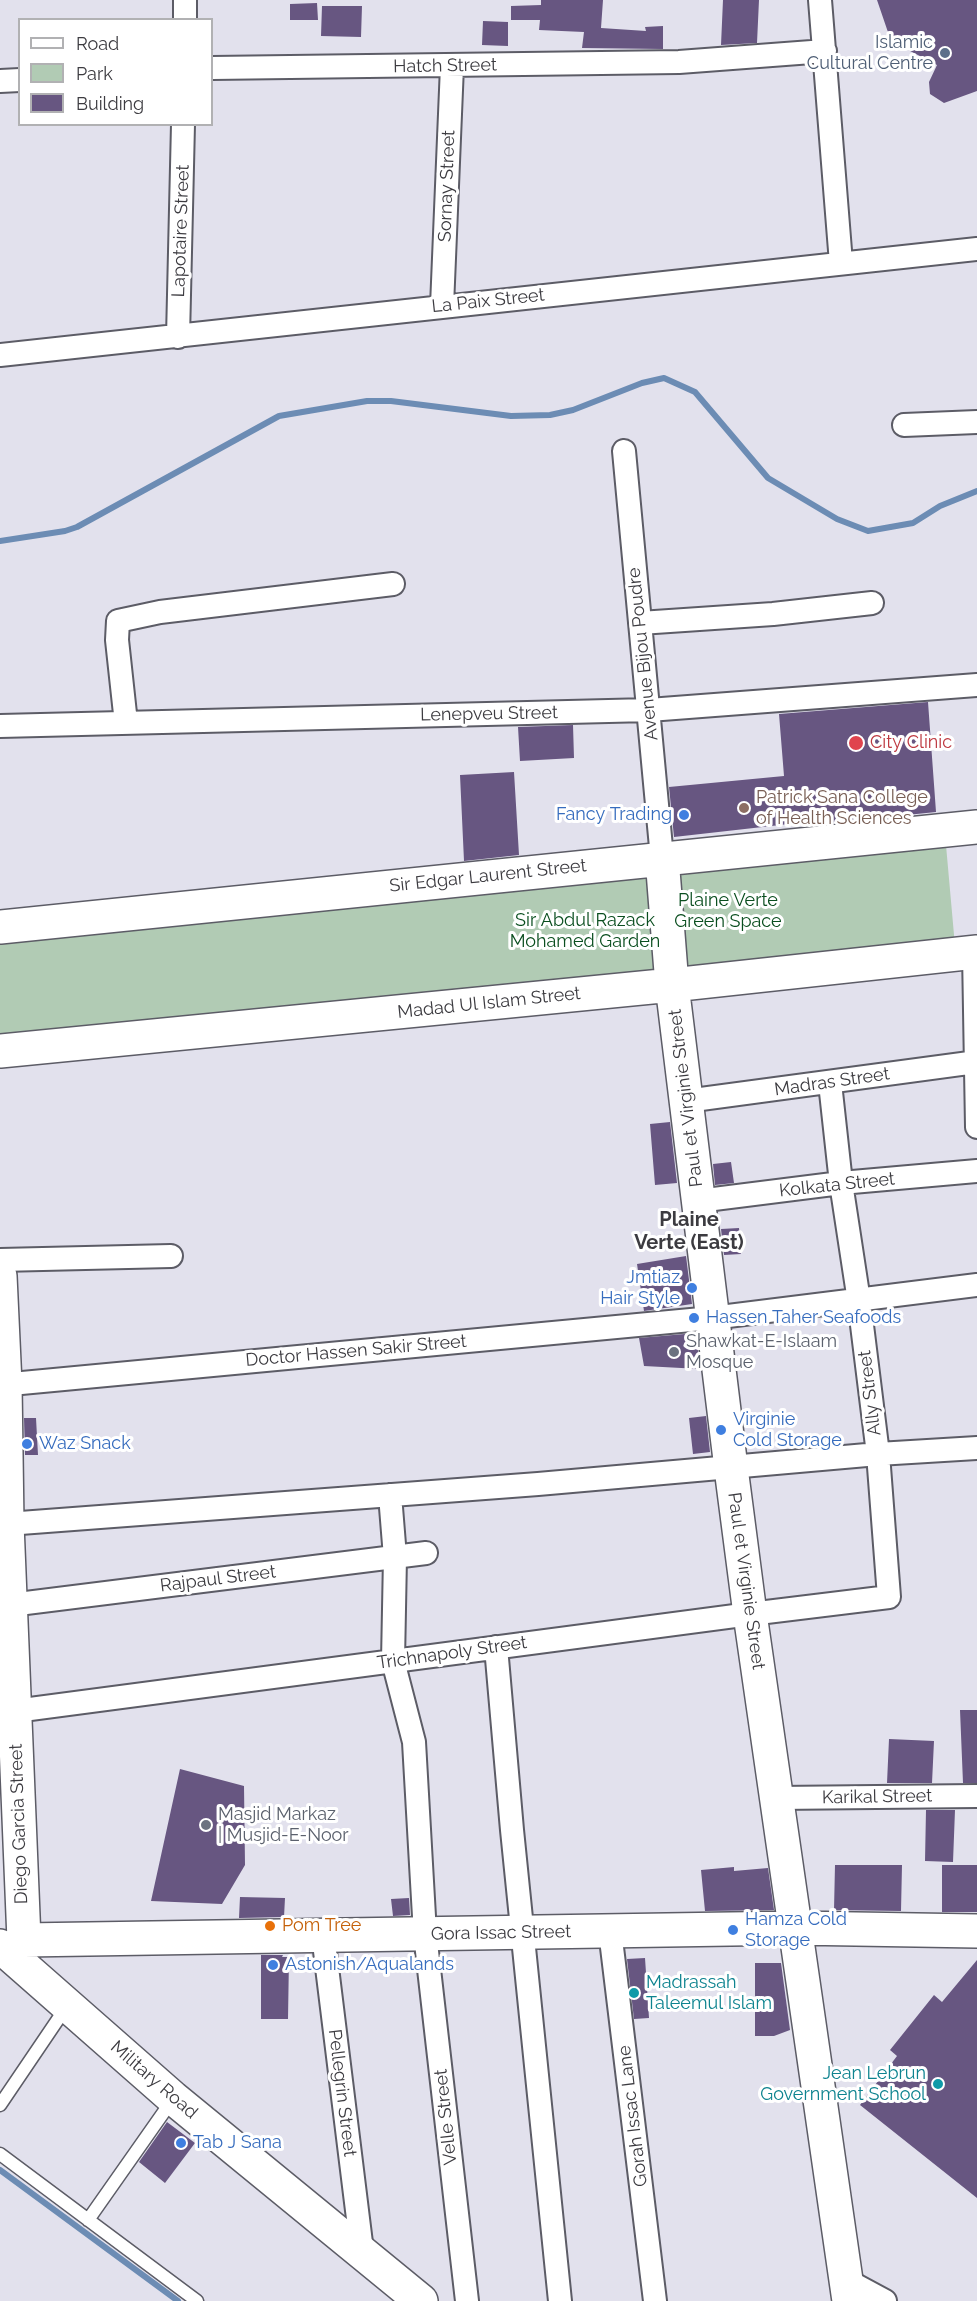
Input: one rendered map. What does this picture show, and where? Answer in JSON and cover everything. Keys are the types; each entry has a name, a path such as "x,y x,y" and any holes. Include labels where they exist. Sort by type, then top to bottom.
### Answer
{"street":[{"path":"185,0 185,18"},
{"path":"820,0 841,263"},
{"name":"Hatch Street","path":"213,68 679,62 825,51"},
{"name":"Sornay Street","path":"442,306 452,66"},
{"path":"0,81 18,80"},
{"name":"Lapotaire Street","path":"178,337 183,126"},
{"name":"La Paix Street","path":"0,355 977,249"},
{"path":"904,425 977,422"},
{"name":"Avenue Bijou Poudre","path":"624,451 662,858"},
{"path":"126,723 117,640 118,621 160,612 393,584"},
{"path":"640,623 773,614 872,603"},
{"name":"Lenepveu Street","path":"0,726 649,710 977,685"},
{"name":"Sir Edgar Laurent Street","path":"0,927 977,827"},
{"name":"Paul et Virginie Street","path":"662,858 672,985 731,1468 847,2290"},
{"path":"975,952 977,1127"},
{"name":"Madad Ul Islam Street","path":"0,1051 672,985 975,952"},
{"name":"Madras Street","path":"686,1101 976,1063"},
{"name":"Ally Street","path":"830,1083 841,1184 859,1301 878,1454 889,1597"},
{"name":"Kolkata Street","path":"698,1201 977,1171"},
{"path":"0,1260 171,1256"},
{"name":"Diego Garcia Street","path":"0,1276 7,1524 4,1558 10,1605 15,1711 12,1943"},
{"name":"Doctor Hassen Sakir Street","path":"3,1384 712,1318 977,1285"},
{"path":"7,1524 390,1496 878,1454 977,1448"},
{"name":"Velle Street","path":"390,1496 395,1557 393,1661 414,1742 425,1934 467,2301"},
{"name":"Rajpaul Street","path":"10,1605 426,1553"},
{"name":"Trichnapoly Street","path":"15,1711 889,1597"},
{"path":"496,1647 512,1830 560,2301"},
{"name":"Karikal Street","path":"776,1798 977,1796"},
{"name":"Gora Issac Street","path":"12,1943 323,1935 795,1928 977,1931"},
{"name":"Gorah Issac Lane","path":"610,1931 655,2301"},
{"name":"Pellegrin Street","path":"323,1935 362,2251"},
{"name":"Military Road","path":"12,1943 68,2005 173,2098 422,2301"},
{"path":"847,2290 885,2301"}],"lane":[{"path":"0,2105 68,2005"},
{"path":"88,2220 173,2098"},
{"path":"0,2154 197,2301"}],"green space":[{"name":"Plaine Verte Green Space","path":"945,834 955,946 676,974 665,861"},
{"name":"Sir Abdul Razack Mohamed Garden","path":"646,869 656,982 0,1043 0,939"}],"building":[{"path":"541,0 603,0 601,28 646,31 645,27 663,26 663,49 582,48 584,32 539,30 540,20 511,20 511,6 541,5"},
{"path":"723,0 759,0 757,43 721,45"},
{"name":"Islamic Cultural Centre","path":"877,0 977,0 977,91 944,103 930,94 929,82 937,65 891,41"},
{"path":"317,3 318,20 290,20 290,4"},
{"path":"322,6 362,6 361,37 321,36"},
{"path":"483,21 508,22 508,46 482,45"},
{"name":"City Clinic","path":"928,702 936,812 829,823 789,824 674,837 669,787 784,776 779,714"},
{"path":"573,725 574,758 520,761 518,727"},
{"path":"514,772 519,855 464,861 460,775"},
{"path":"670,1122 677,1183 655,1185 650,1124"},
{"path":"731,1162 734,1183 715,1185 713,1164"},
{"path":"739,1228 741,1254 724,1255 721,1229"},
{"path":"686,1256 692,1304 644,1311 637,1264"},
{"name":"Shawkat-E-Islaam Mosque","path":"696,1333 700,1369 644,1366 639,1338"},
{"path":"706,1416 710,1452 693,1454 689,1418"},
{"name":"Waz Snack","path":"24,1418 36,1418 38,1455 25,1455"},
{"path":"960,1710 977,1710 977,1783 963,1783"},
{"path":"889,1739 934,1741 932,1783 887,1783"},
{"name":"Masjid Markaz | Musjid-E-Noor","path":"180,1769 244,1786 245,1865 222,1904 151,1901"},
{"path":"926,1810 955,1810 953,1862 925,1861"},
{"path":"835,1865 902,1865 901,1911 834,1910"},
{"path":"942,1865 977,1865 977,1912 942,1912"},
{"path":"734,1867 734,1871 768,1868 774,1910 705,1911 701,1870"},
{"path":"240,1897 285,1898 284,1917 239,1918"},
{"path":"409,1898 410,1915 393,1916 391,1899"},
{"path":"261,1955 289,1957 288,2019 261,2019"},
{"name":"Madrassah Taleemul Islam","path":"645,1958 649,2018 634,2019 627,1959"},
{"name":"Jean Lebrun Government School","path":"977,1960 977,2198 860,2105 897,2056 890,2050 934,1995 942,2002"},
{"path":"755,1963 781,1963 790,2030 774,2036 755,2036"},
{"path":"167,2122 195,2143 165,2183 139,2162"}],"waterway":[{"path":"0,541 77,527 279,416 367,401 391,401 511,416 550,415 573,410 642,383 664,378 695,392 768,478 837,519 868,531 913,523 940,506 977,491"},
{"path":"0,2170 178,2301"}],"place":[{"name":"Islamic Cultural Centre","path":"945,53"},
{"name":"City Clinic","path":"856,743"},
{"name":"Patrick Sana College of Health Sciences","path":"744,808"},
{"name":"Fancy Trading","path":"684,815"},
{"name":"Jmtiaz Hair Style","path":"692,1288"},
{"name":"Hassen Taher Seafoods","path":"694,1318"},
{"name":"Shawkat-E-Islaam Mosque","path":"674,1352"},
{"name":"Virginie Cold Storage","path":"721,1430"},
{"name":"Waz Snack","path":"27,1444"},
{"name":"Masjid Markaz | Musjid-E-Noor","path":"206,1825"},
{"name":"Pom Tree","path":"270,1926"},
{"name":"Hamza Cold Storage","path":"733,1930"},
{"name":"Astonish/Aqualands","path":"273,1965"},
{"name":"Madrassah Taleemul Islam","path":"634,1993"},
{"name":"Jean Lebrun Government School","path":"938,2084"},
{"name":"Tab J Sana","path":"181,2143"}],"district":[{"name":"Plaine Verte (East)","path":"689,1232"}]}
